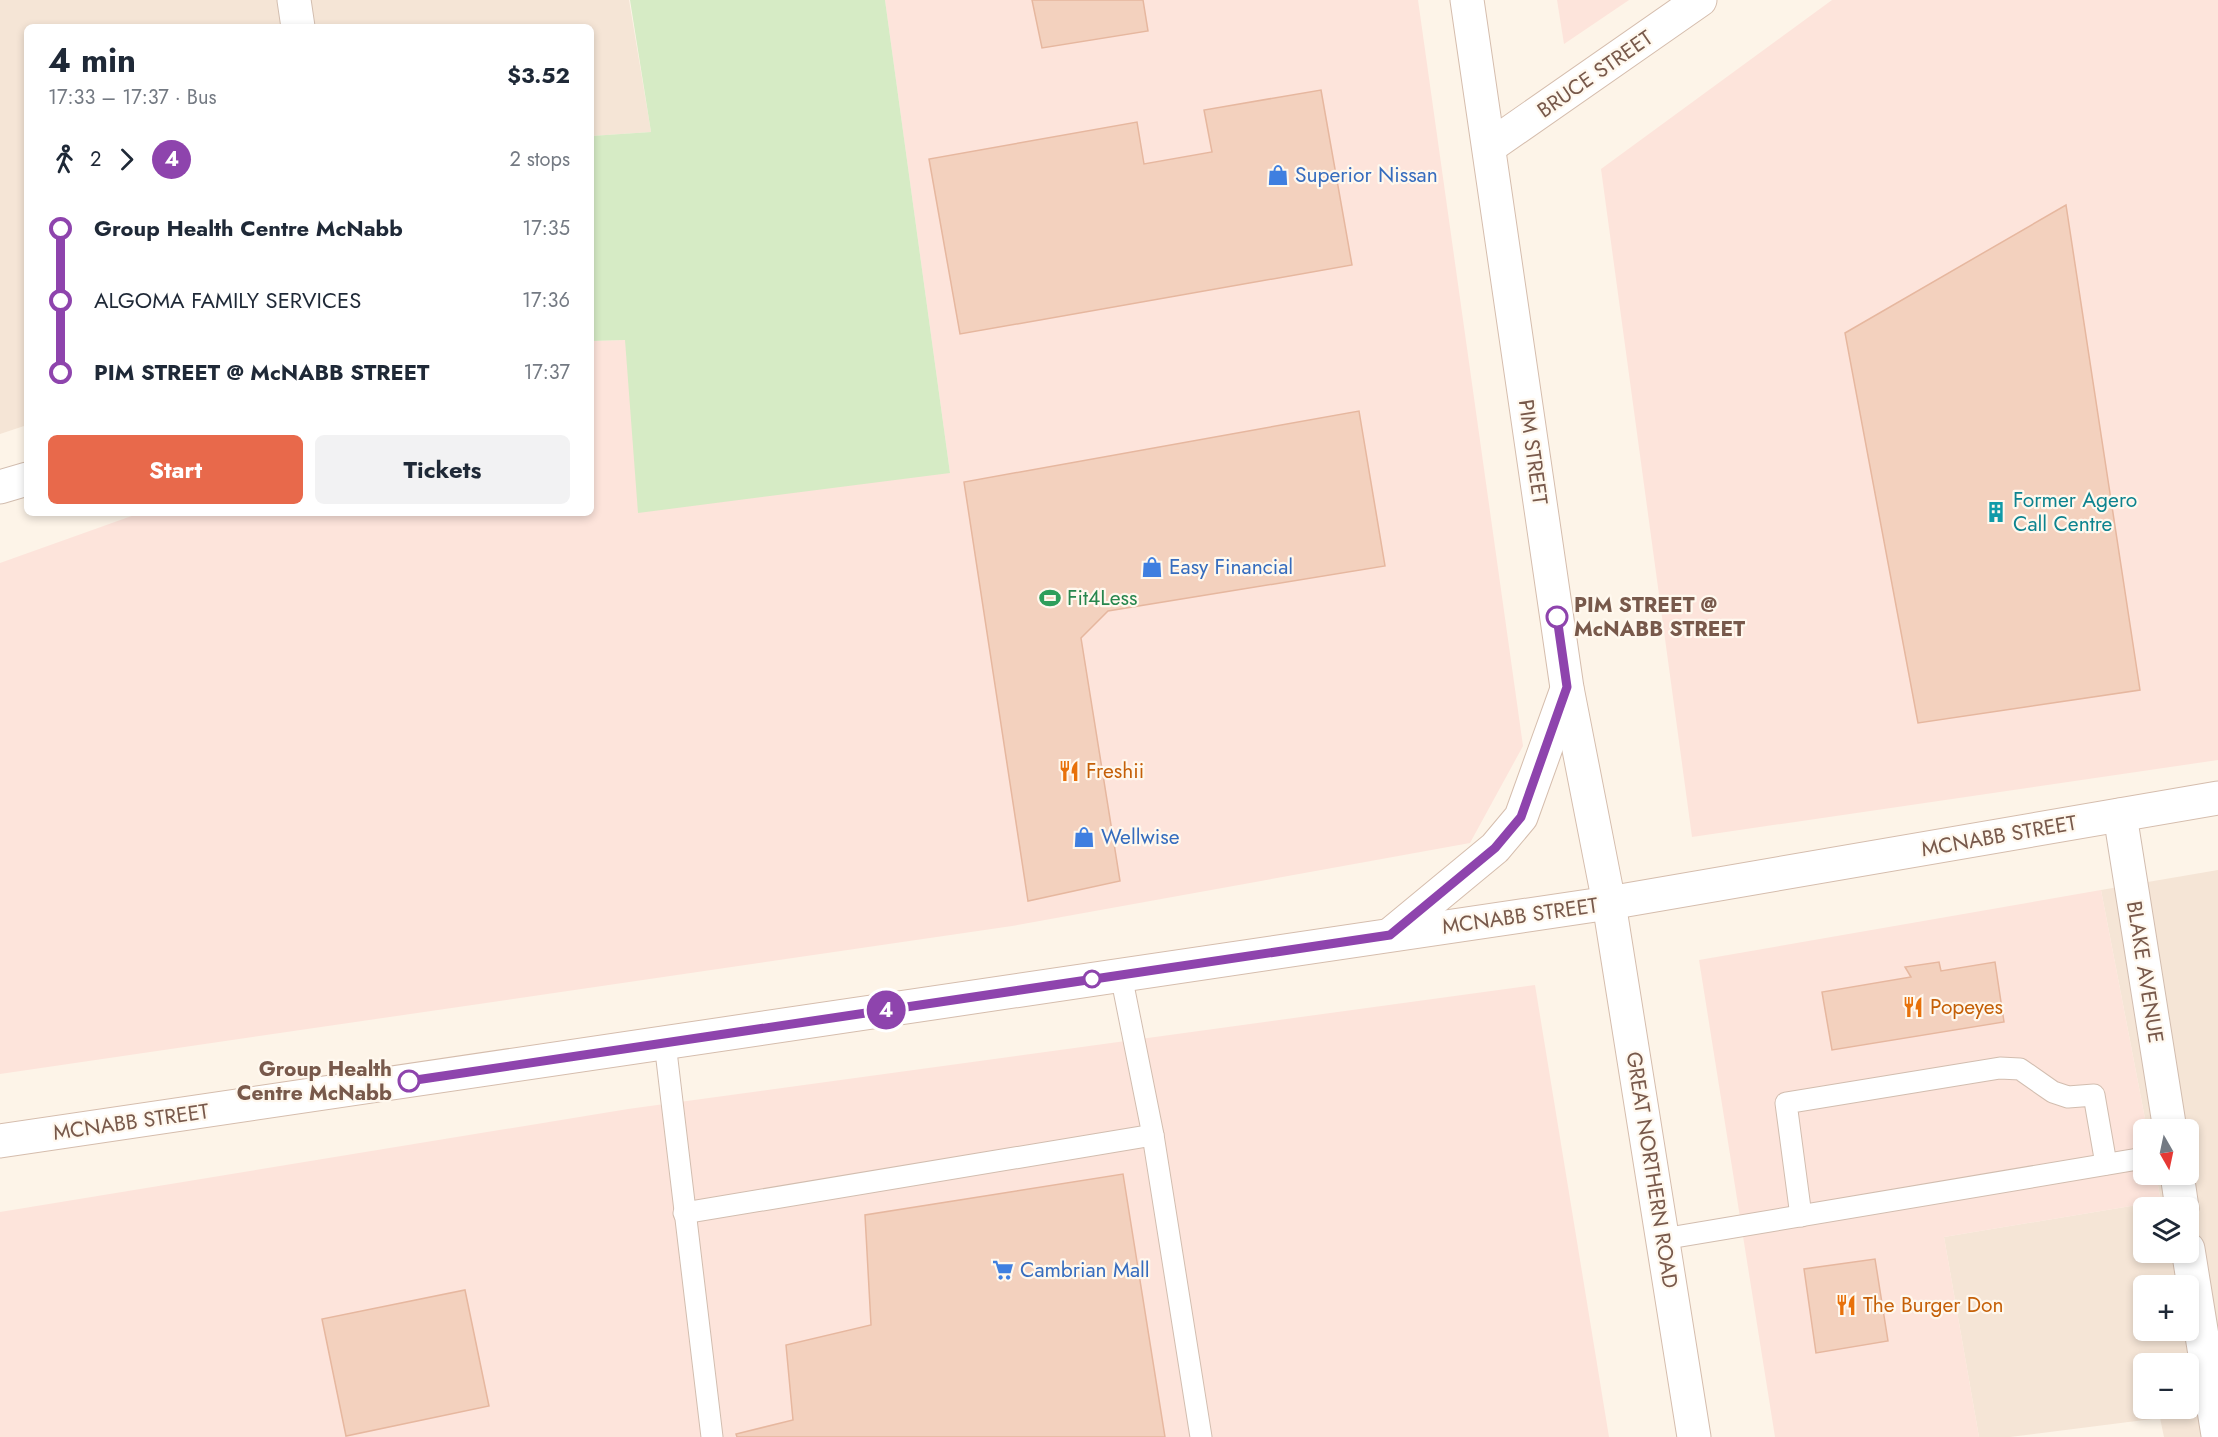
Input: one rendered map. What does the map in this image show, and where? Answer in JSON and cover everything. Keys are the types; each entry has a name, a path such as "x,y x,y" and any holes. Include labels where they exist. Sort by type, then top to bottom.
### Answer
{"main road":[{"path":"294,0 298,24"},
{"name":"PIM STREET","path":"1467,0 1567,687 1609,903"},
{"name":"BRUCE STREET","path":"1489,147 1700,0"},
{"path":"0,487 24,480"},
{"path":"1390,935 1495,848 1521,817 1567,687"},
{"name":"MCNABB STREET","path":"0,1142 1609,903 2218,798"},
{"name":"BLAKE AVENUE","path":"2120,815 2168,1119"},
{"name":"GREAT NORTHERN ROAD","path":"1609,903 1694,1437"},
{"path":"2190,1263 2218,1435"}],"lane":[{"path":"1121,975 1153,1135 1201,1437"},
{"path":"665,1043 712,1437"},
{"path":"1801,1216 1786,1103 1797,1101 2000,1068 2020,1069 2053,1092 2068,1097 2094,1095 2106,1164"},
{"path":"684,1213 1153,1135"},
{"path":"1663,1239 2133,1160"}],"shaded area":[{"path":"0,0 629,0 651,132 594,136 594,24 24,24 24,426 0,434"},
{"path":"885,0 1418,0 1523,746 1470,843 1012,926 0,1074 0,563 132,516 594,516 594,341 625,340 950,473"},
{"path":"1557,0 1629,0 1564,44"},
{"path":"1832,0 2218,0 2218,760 1692,837 1601,169"},
{"path":"2218,870 2218,1437 2164,1437 2160,1419 2199,1419 2199,1353 2133,1353 2133,1419 2152,1419 2010,1437 1979,1437 1944,1237 2133,1206 2133,1263 2199,1263 2199,1197 2160,1197 2158,1185 2199,1185 2199,1119 2145,1119 2101,890"},
{"path":"2101,890 2145,1119 2133,1119 2133,1185 2158,1185 2160,1197 2133,1197 2133,1206 1944,1237 1979,1437 1775,1437 1699,960"},
{"path":"1535,985 1609,1437 0,1437 0,1212 628,1109"}],"green space":[{"path":"630,0 885,0 950,473 638,513 625,340 594,341 594,136 651,132"}],"building":[{"path":"1032,0 1143,0 1148,31 1042,48"},
{"path":"1321,90 1352,265 960,334 929,159 1137,122 1144,164 1212,152 1204,110"},
{"name":"Former Agero Call Centre","path":"2066,205 2140,690 1918,723 1845,333"},
{"path":"1359,411 1385,566 1108,611 1081,638 1120,881 1028,901 964,482"},
{"name":"Popeyes","path":"1939,962 1941,971 1995,962 2004,1022 1832,1050 1822,992 1911,977 1905,967"},
{"name":"Cambrian Mall","path":"1123,1174 1165,1437 737,1437 736,1434 793,1420 786,1345 871,1325 865,1215"},
{"name":"The Burger Don","path":"1875,1259 1888,1341 1816,1353 1804,1269"},
{"path":"465,1290 489,1406 346,1436 322,1319"}],"bus line":[{"name":"4","path":"409,1081 1390,935 1448,890 1495,848 1521,817 1567,687 1557,617"}],"place":[{"name":"Superior Nissan","path":"1278,175"},
{"name":"Former Agero Call Centre","path":"1996,512"},
{"name":"Easy Financial","path":"1152,567"},
{"name":"Fit4Less","path":"1050,598"},
{"name":"PIM STREET @ McNABB STREET","path":"1557,617"},
{"name":"Freshii","path":"1069,771"},
{"name":"Wellwise","path":"1084,837"},
{"name":"Popeyes","path":"1913,1007"},
{"name":"Group Health Centre McNabb","path":"409,1081"},
{"name":"Cambrian Mall","path":"1003,1270"},
{"name":"The Burger Don","path":"1846,1305"}]}
